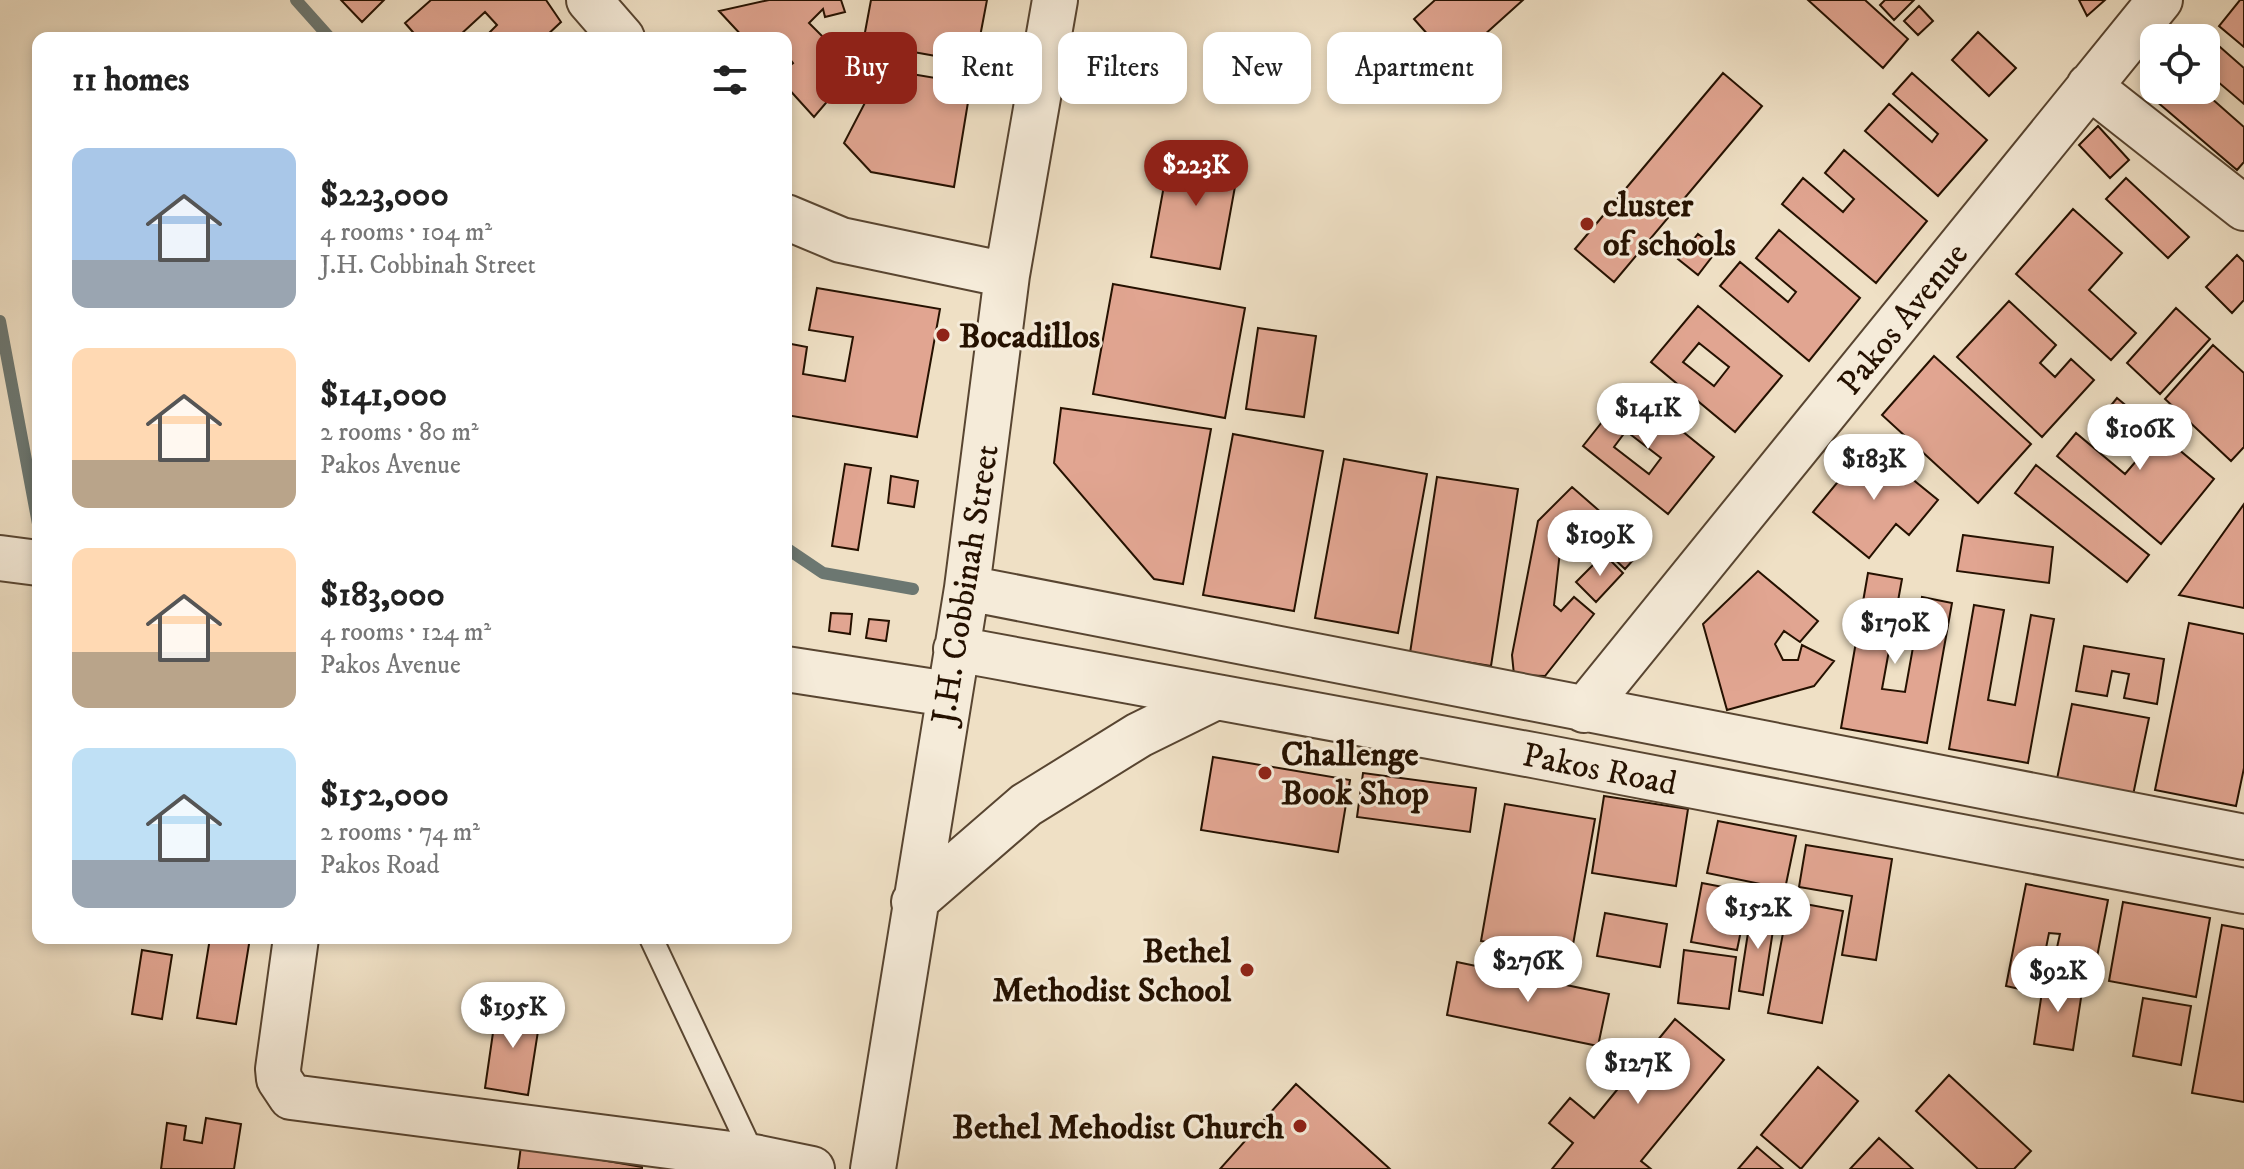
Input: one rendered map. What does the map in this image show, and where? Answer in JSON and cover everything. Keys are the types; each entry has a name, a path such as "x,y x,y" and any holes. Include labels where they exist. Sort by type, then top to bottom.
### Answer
{"street":[{"path":"590,0 617,32"},
{"name":"J.H. Cobbinah Street","path":"873,1169 967,588 1007,275 1055,0"},
{"name":"Pakos Avenue","path":"1584,710 2160,0"},
{"path":"2089,86 2244,208"},
{"path":"792,220 841,240 1007,275"},
{"path":"0,558 32,562"},
{"name":"Pakos Road","path":"967,588 2244,837"},
{"name":"Pakos Road","path":"956,649 2244,891"},
{"path":"792,670 948,694"},
{"path":"914,902 1026,805 1139,735 1216,697"},
{"path":"295,944 278,1069 279,1079 291,1097 754,1157 812,1169"}],"lane":[{"path":"654,944 754,1157"}],"building":[{"path":"341,0 384,0 362,22"},
{"path":"431,0 546,0 561,22 550,32 490,32 497,25 485,12 463,32 413,32 405,23"},
{"path":"769,0 841,0 845,12 825,17 823,9 809,23 818,32 816,104 825,104 814,117 792,93 792,32 738,32 719,11"},
{"path":"871,0 987,0 981,32 933,32 933,56 917,53 917,32 865,32"},
{"path":"1435,0 1523,0 1487,32 1426,32 1414,19"},
{"path":"1808,0 1865,0 1908,39 1883,68"},
{"path":"1885,0 1914,0 1894,20 1880,5"},
{"path":"2079,0 2105,0 2087,16"},
{"path":"2240,0 2244,0 2244,47 2220,25"},
{"path":"1919,6 1933,21 1918,35 1904,21"},
{"path":"1978,32 2016,68 1989,96 1952,60"},
{"path":"2220,47 2244,68 2244,104 2220,84"},
{"path":"1723,73 1762,106 1614,282 1575,249"},
{"path":"1912,73 1987,140 1938,196 1865,131 1889,104 1932,142 1938,134 1893,94"},
{"path":"917,75 933,78 933,104 968,104 954,187 871,172 844,143 864,104 917,104"},
{"path":"2160,104 2218,104 2244,127 2244,162 2237,170"},
{"path":"2098,126 2129,160 2110,178 2079,145"},
{"path":"1171,147 1240,159 1220,269 1151,257"},
{"path":"1844,150 1927,221 1876,283 1782,204 1803,178 1843,212 1854,199 1825,173"},
{"path":"2126,178 2189,237 2168,258 2106,199"},
{"path":"2073,209 2122,253 2089,290 2136,333 2111,360 2016,274"},
{"path":"1779,230 1860,298 1809,361 1720,286 1740,262 1788,302 1796,292 1756,258"},
{"path":"1698,234 1718,249 1698,275 1678,259"},
{"path":"2237,255 2244,262 2244,300 2232,313 2206,287"},
{"path":"1113,284 1245,308 1225,418 1093,394"},
{"path":"817,288 940,309 917,437 792,416 792,344 807,347 803,374 845,381 853,337 809,330"},
{"path":"2009,301 2056,345 2040,363 2055,377 2071,359 2094,380 2042,437 1957,357"},
{"path":"1698,306 1782,376 1735,432 1651,362","holes":["1699,343 1729,367 1714,386 1683,362"]},
{"path":"2176,308 2210,339 2160,394 2127,363"},
{"path":"1258,328 1316,336 1304,417 1246,409"},
{"path":"2213,345 2244,373 2244,447 2231,461 2165,399"},
{"path":"1934,356 2031,444 1978,503 1882,415"},
{"path":"1629,388 1714,457 1668,514 1583,446","holes":["1626,431 1661,458 1649,474 1614,447"]},
{"path":"2117,398 2214,479 2161,544 2057,456 2076,433 2125,474 2137,460 2095,425"},
{"path":"1061,408 1211,429 1183,584 1154,579 1054,463"},
{"path":"1233,434 1323,451 1294,611 1203,595"},
{"path":"1869,444 1938,500 1909,535 1896,524 1869,558 1813,512"},
{"path":"1344,459 1427,474 1398,633 1315,618"},
{"path":"845,464 871,468 858,550 832,546"},
{"path":"2036,465 2149,555 2127,582 2015,493"},
{"path":"891,476 918,481 914,507 888,503"},
{"path":"1437,477 1518,489 1491,666 1410,653"},
{"path":"1572,487 1643,549 1625,569 1571,518 1563,525 1554,605 1561,611 1574,597 1594,614 1545,676 1514,675 1512,655 1538,521"},
{"path":"2244,504 2244,608 2179,595"},
{"path":"1963,535 2053,547 2049,583 1957,571"},
{"path":"1604,554 1623,573 1596,602 1576,582"},
{"path":"1758,571 1818,621 1800,642 1784,631 1775,644 1783,660 1798,660 1802,645 1834,661 1814,686 1727,710 1703,624"},
{"path":"1868,573 1902,579 1882,689 1905,692 1922,597 1952,603 1927,743 1841,728"},
{"path":"1974,605 2004,610 1988,700 2015,705 2031,615 2054,619 2028,763 1949,749"},
{"path":"831,613 852,614 850,634 829,631"},
{"path":"869,619 889,621 886,641 866,638"},
{"path":"2189,623 2244,634 2244,768 2236,806 2155,790"},
{"path":"2084,646 2164,659 2157,704 2124,698 2129,674 2112,671 2107,696 2076,691"},
{"path":"2072,704 2149,718 2132,800 2056,784"},
{"path":"1213,757 1350,780 1338,852 1201,830"},
{"path":"1363,773 1476,788 1470,832 1357,817"},
{"path":"1604,796 1688,809 1676,886 1592,873"},
{"path":"1505,804 1595,819 1571,956 1481,941"},
{"path":"1718,821 1796,836 1785,889 1707,873"},
{"path":"1806,845 1892,859 1876,960 1842,955 1852,896 1799,887"},
{"path":"1702,883 1749,892 1737,950 1691,942"},
{"path":"2026,884 2108,900 2092,983 2051,975 2060,934 2049,933 2037,993 2006,986"},
{"path":"1789,901 1843,911 1822,1023 1768,1013"},
{"path":"2123,902 2210,918 2196,997 2109,981"},
{"path":"1752,907 1776,911 1763,995 1739,991"},
{"path":"1605,913 1667,924 1660,967 1597,956"},
{"path":"2222,925 2244,929 2244,1102 2192,1093"},
{"path":"209,944 249,944 236,1024 197,1018"},
{"path":"142,950 172,955 162,1019 132,1014"},
{"path":"1684,950 1736,957 1729,1009 1678,1003"},
{"path":"1457,962 1609,994 1598,1046 1447,1015"},
{"path":"2044,979 2083,985 2073,1050 2034,1044"},
{"path":"2143,998 2191,1006 2181,1065 2133,1056"},
{"path":"497,1005 541,1012 528,1095 485,1088"},
{"path":"1675,1019 1724,1060 1641,1161 1651,1169 1552,1169 1573,1143 1549,1123 1570,1098 1594,1118"},
{"path":"1818,1067 1858,1101 1801,1169 1761,1135"},
{"path":"1949,1075 2031,1151 2014,1169 1978,1169 1916,1111"},
{"name":"Bethel Mehodist Church","path":"1296,1084 1390,1169 1220,1169"},
{"path":"206,1118 241,1124 234,1169 161,1169 167,1123 186,1126 184,1140 202,1143"},
{"path":"1879,1138 1913,1169 1850,1169"},
{"path":"521,1146 642,1167 642,1169 518,1169"},
{"path":"1757,1147 1783,1169 1738,1169"}],"waterway":[{"path":"296,0 325,32"},
{"path":"0,321 32,492"},
{"path":"792,552 823,573 913,589"}],"place":[{"name":"cluster of schools","path":"1587,224"},
{"name":"Bocadillos","path":"943,335"},
{"name":"Challenge Book Shop","path":"1265,773"},
{"name":"Bethel Methodist School","path":"1247,970"},
{"name":"Bethel Mehodist Church","path":"1300,1126"}]}
